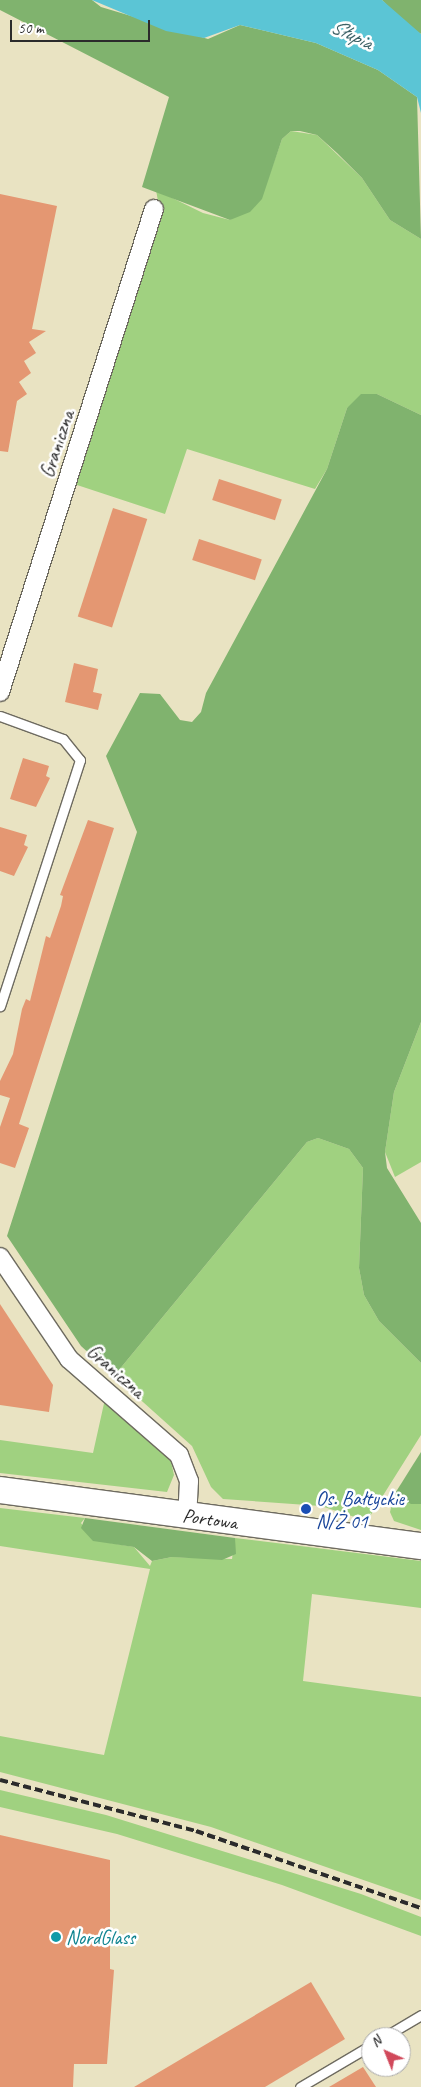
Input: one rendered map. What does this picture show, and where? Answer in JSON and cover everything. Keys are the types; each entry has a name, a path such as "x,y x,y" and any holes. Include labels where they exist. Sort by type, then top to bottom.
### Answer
{"main road":[{"name":"Portowa","path":"0,1490 421,1546"}],"street":[{"name":"Graniczna","path":"0,692 154,209"},
{"name":"Graniczna","path":"0,1257 69,1359 179,1455 189,1481 187,1516"}],"lane":[{"path":"0,716 63,739 80,760 0,1006"},
{"path":"401,2027 421,2015"},
{"path":"300,2087 361,2051"}],"green space":[{"path":"0,0 92,0 101,7 208,39 240,25 316,43 378,70 417,97 421,239 390,220 362,178 317,135 300,131 291,131 282,139 262,199 250,212 230,220 142,187 169,97 0,10"},
{"path":"382,0 421,0 421,34 404,23"},
{"path":"291,131 317,135 362,178 390,220 421,239 421,415 377,394 347,408 327,469 315,489 187,449 165,514 74,484 161,218 156,190 203,213 230,220 261,199 282,139"},
{"path":"361,394 377,394 421,415 421,1022 394,1092 385,1152 387,1168 421,1223 421,1363 379,1321 364,1295 359,1268 363,1168 349,1149 318,1138 307,1142 114,1376 81,1346 7,1236 137,832 106,756 140,693 160,694 180,720 192,722 201,712 206,693 327,469 347,408"},
{"path":"421,1022 421,1162 395,1177 385,1152 394,1092"},
{"path":"318,1138 349,1149 363,1168 359,1268 364,1295 379,1321 421,1363 421,1435 367,1521 321,1506 223,1499 211,1487 192,1446 114,1376 307,1142"},
{"path":"105,1399 170,1457 174,1475 167,1492 0,1473 0,1440 93,1453"},
{"path":"421,1452 421,1504 411,1504 394,1495"},
{"path":"394,1495 421,1504 421,1530 394,1521 390,1512"},
{"path":"0,1508 85,1518 81,1523 93,1540 134,1547 150,1566 152,1561 172,1557 232,1559 235,1538 421,1561 421,1608 312,1594 303,1681 421,1697 421,1900 211,1827 0,1772 0,1736 104,1755 150,1569 0,1546"},
{"path":"85,1518 235,1538 236,1554 222,1560 172,1557 152,1561 134,1547 93,1541 81,1528"},
{"path":"0,1790 106,1815 361,1894 421,1917 421,1936 282,1885 117,1834 0,1807"}],"water":[{"name":"Słupia","path":"92,0 382,0 421,34 421,113 417,97 378,70 316,43 240,25 204,38 166,31"}],"building":[{"path":"0,194 57,206 32,329 46,331 29,342 36,353 24,361 31,373 19,382 27,394 17,401 8,452 0,451"},
{"path":"219,479 282,499 275,520 212,500"},
{"path":"113,508 147,519 112,628 78,616"},
{"path":"199,539 262,559 255,580 192,560"},
{"path":"74,663 98,669 93,692 102,694 98,710 65,702"},
{"path":"23,758 49,766 46,776 50,778 36,807 10,799"},
{"path":"88,820 114,828 19,1124 29,1128 15,1168 0,1163 0,1127 10,1098 0,1095 0,1081 13,1054 22,1009 26,999 30,1001 46,936 50,938 61,906 63,896 60,895"},
{"path":"0,827 27,835 24,845 28,847 14,876 0,871"},
{"path":"0,1304 53,1385 49,1412 0,1405"},
{"name":"NordGlass","path":"0,1835 110,1860 110,1969 114,1970 107,2064 74,2064 73,2087 0,2087"},
{"path":"311,1982 345,2039 265,2087 134,2087"},
{"path":"361,2068 361,2077 370,2077 376,2087 329,2087"}],"railway":[{"path":"0,1780 196,1831 421,1908"}],"place":[{"name":"Os. Bałtyckie N/Ż 01","path":"306,1509"},
{"name":"NordGlass","path":"56,1937"}]}
